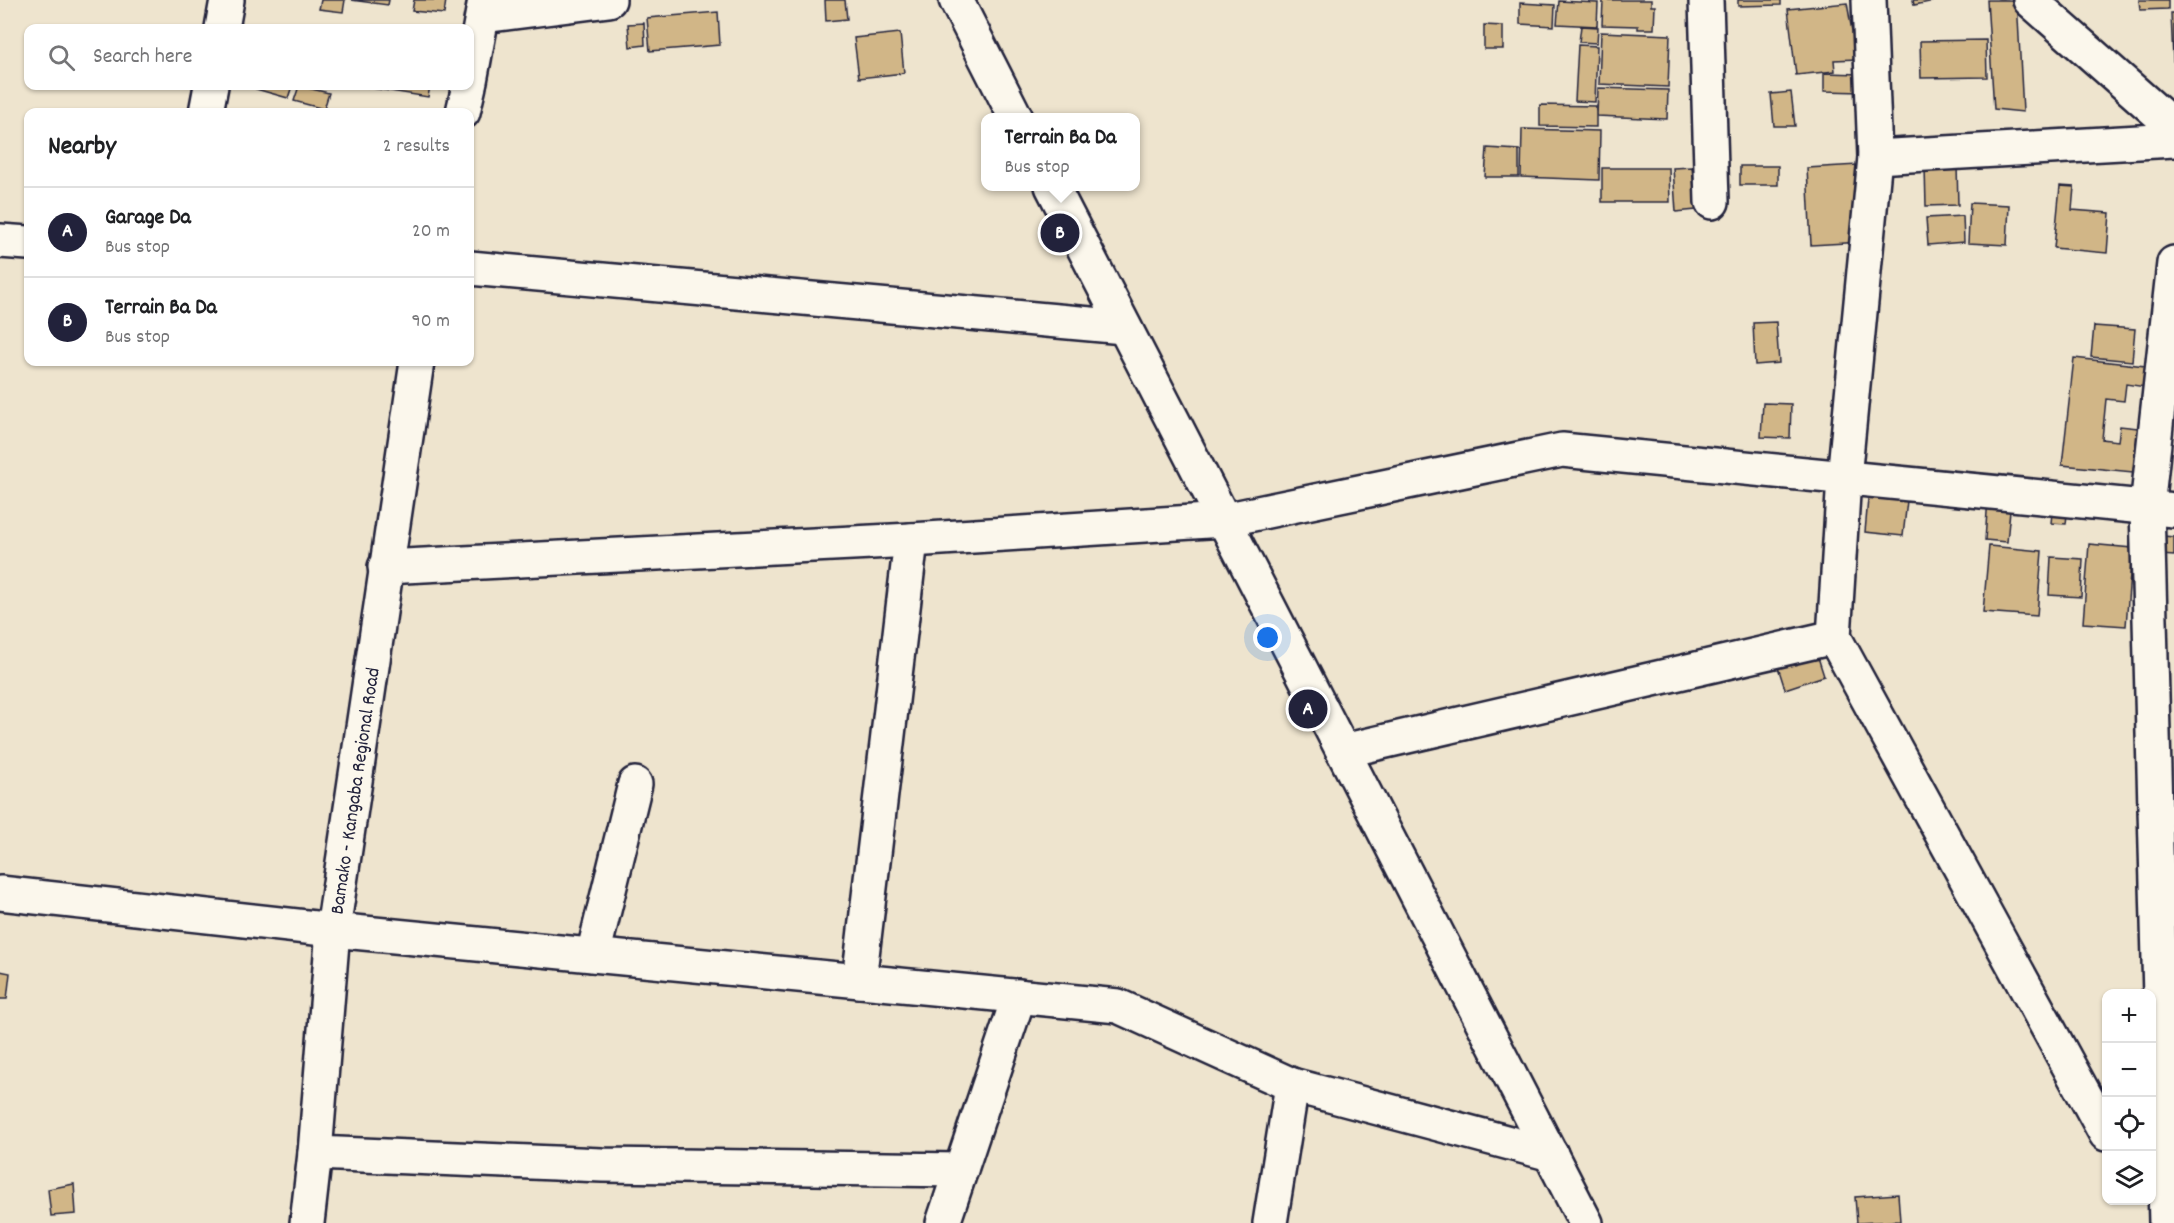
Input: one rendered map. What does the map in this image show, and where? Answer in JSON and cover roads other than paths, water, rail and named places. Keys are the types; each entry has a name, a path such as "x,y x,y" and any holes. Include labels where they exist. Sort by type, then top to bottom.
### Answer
{"street":[{"path":"223,24 227,0"},
{"path":"474,60 484,8 609,0"},
{"path":"956,0 1014,113"},
{"path":"1706,0 1712,202"},
{"path":"1869,0 1875,157 1844,478 1834,638 2102,1127"},
{"path":"2030,0 2174,127"},
{"path":"207,108 210,90"},
{"path":"464,108 468,90"},
{"path":"1875,157 2174,140"},
{"path":"1055,191 1586,1223"},
{"path":"0,241 24,243"},
{"path":"2166,1223 2161,508 2174,263"},
{"path":"474,268 1124,327"},
{"name":"Bamako - Kangaba Regional Road","path":"307,1223 333,930 416,366"},
{"path":"386,567 911,540 1224,520 1562,450 2161,508"},
{"path":"858,981 911,540"},
{"path":"1343,751 1834,638"},
{"path":"593,955 635,784"},
{"path":"0,893 333,930 1118,1006 1292,1085 1551,1154"},
{"path":"943,1223 1019,996"},
{"path":"1270,1223 1292,1085"},
{"path":"315,1153 602,1164 961,1170"},
{"path":"2146,1205 2156,1223"}],"place":[{"name":"Terrain Ba Da","path":"1060,233"},
{"name":"Garage Da","path":"1308,709"}]}
